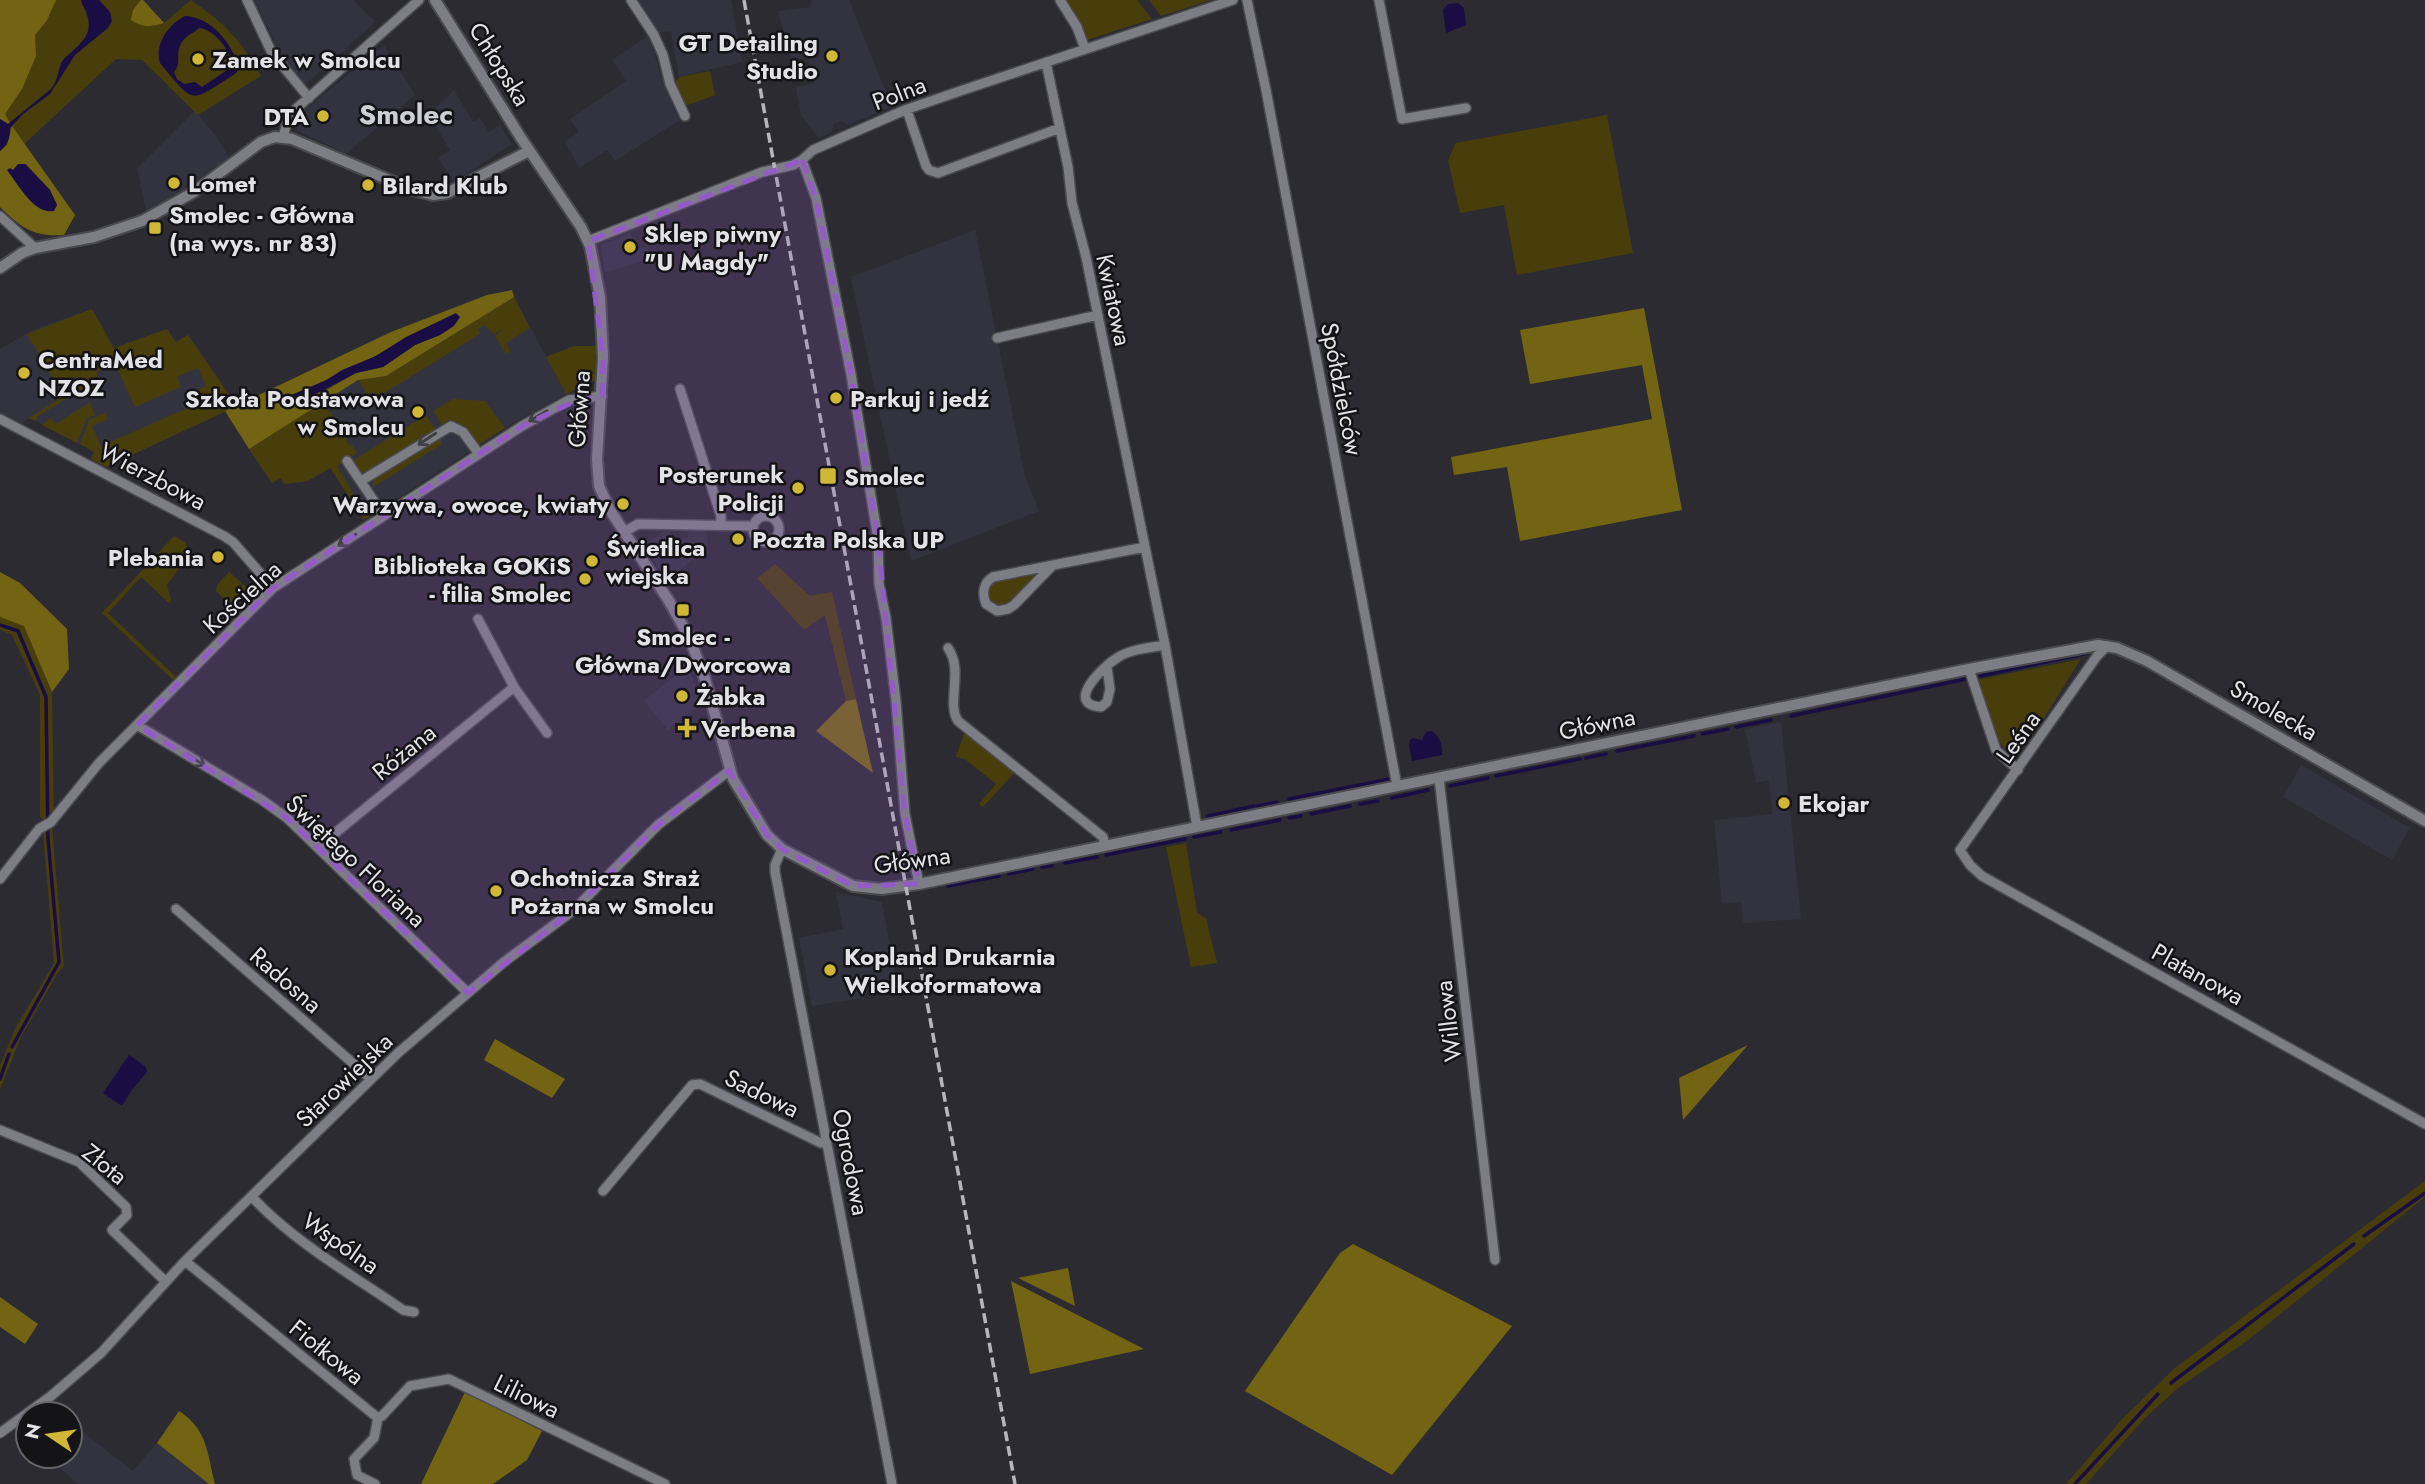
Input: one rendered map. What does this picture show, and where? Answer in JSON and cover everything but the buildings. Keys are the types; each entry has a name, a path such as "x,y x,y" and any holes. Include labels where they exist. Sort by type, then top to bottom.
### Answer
{"street":[{"path":"247,0 272,53 309,98"},
{"path":"283,137 289,115 419,0"},
{"name":"Chłopska","path":"435,0 529,151"},
{"path":"631,0 654,35 663,55 670,84 685,116"},
{"path":"1060,0 1077,27 1085,49"},
{"name":"Polna","path":"588,241 762,172 781,169 802,160 813,150 907,110 1233,0"},
{"name":"Spółdzielców","path":"1247,0 1397,786"},
{"path":"1379,0 1402,119 1466,108"},
{"name":"Kwiatowa","path":"1046,62 1068,167 1072,203 1098,315 1165,645 1197,827"},
{"path":"907,110 926,166 937,173 1060,128"},
{"path":"0,268 22,253 35,248 108,233 142,221 194,192 261,142 275,137 283,137 413,190 433,195 454,191 529,151"},
{"name":"Główna","path":"529,151 588,241 594,256 600,296 603,357 598,479 606,501 669,601 695,651 729,771 767,835 782,849 853,886 882,889 919,884 1969,669 2103,646"},
{"path":"802,160 816,198 878,539 879,584 896,701 902,788 919,884"},
{"path":"0,216 35,248"},
{"path":"997,338 1098,315"},
{"path":"680,390 722,525"},
{"name":"Kościelna","path":"0,879 39,829 49,823 99,763 273,588 522,426 569,400 602,396"},
{"name":"Wierzbowa","path":"0,419 224,536 273,588"},
{"path":"361,481 451,426 463,432 479,454"},
{"path":"347,461 384,516"},
{"path":"624,532 638,524 753,526"},
{"path":"1052,566 1009,609 997,611 986,604 983,592 989,580 1052,566 1145,547"},
{"path":"478,619 514,687 547,733"},
{"path":"1107,667 1115,658 1126,653 1165,645"},
{"name":"Leśna","path":"1960,850 2018,771 2103,646"},
{"name":"Smolecka","path":"2103,646 2147,661 2425,821"},
{"path":"948,648 955,664 954,711 958,721 1103,837 1105,846"},
{"path":"1969,669 1996,750 2018,771"},
{"name":"Różana","path":"318,847 514,687"},
{"name":"Świętego Floriana","path":"137,725 262,800 287,818 468,993"},
{"name":"Starowiejska","path":"0,1433 51,1396 101,1353 165,1281 398,1053 522,947 574,910 658,825 729,771"},
{"name":"Willowa","path":"1439,778 1495,1260"},
{"name":"Ogrodowa","path":"782,849 775,872 892,1484"},
{"name":"Platanowa","path":"1960,850 1982,876 2425,1124"},
{"name":"Radosna","path":"176,909 371,1079"},
{"name":"Sadowa","path":"603,1191 692,1085 700,1084 821,1143 827,1142"},
{"name":"Złota","path":"0,1130 79,1162 126,1207 127,1214 112,1230 165,1281"},
{"name":"Wspólna","path":"252,1197 268,1214 332,1261 403,1310 414,1312"},
{"name":"Fiołkowa","path":"185,1261 378,1418"},
{"name":"Liliowa","path":"378,1418 410,1386 449,1378 665,1484"},
{"path":"375,1484 357,1475 354,1460 374,1438 378,1418"}],"highlighted area":[{"path":"802,160 816,198 851,374 878,539 905,814 919,884 853,886 782,849 767,835 729,771 658,825 574,910 468,993 287,818 137,725 273,588 522,426 584,397 602,396 603,357 588,241"}],"shaded area":[{"path":"0,0 143,0 164,23 191,0 231,33 261,76 198,115 142,60 116,59 23,145 75,215 64,235 36,233 15,221 0,207"},
{"path":"0,0 56,0 47,20 35,35 36,56 22,89 5,114 10,123 8,124 0,119"},
{"path":"81,0 99,0 110,12 112,21 108,28 75,55 50,94 23,114 10,128 8,141 0,151 0,119 8,124 51,89 63,60 86,35 89,23"},
{"path":"141,0 164,23 147,26 131,20 133,10"},
{"path":"254,0 353,0 375,22 305,85 274,47 274,40"},
{"path":"637,0 731,0 742,62 679,77 671,31 658,33"},
{"path":"811,0 849,0 892,107 847,125 841,121 833,124 832,132 819,138 801,116 796,87 814,83 808,57 791,60 778,11 810,7"},
{"path":"1065,0 1137,0 1152,19 1087,40"},
{"path":"1149,0 1211,0 1161,16"},
{"path":"1458,3 1464,8 1466,25 1446,33 1443,10 1448,4"},
{"path":"185,16 195,18 204,21 218,32 239,64 235,74 194,96 181,87 160,63 159,56 164,35","holes":["199,28 221,42 233,66 202,87 195,82 184,84 177,79 174,72 178,65 179,48 184,39"]},
{"path":"649,35 662,80 680,120 615,161 607,150 579,168 565,142 579,132 570,119 626,81 612,60"},
{"path":"384,45 415,95 346,154 298,131 294,126 295,118"},
{"path":"710,71 715,95 685,106 675,83 679,77"},
{"path":"454,90 473,122 480,118 489,132 500,125 512,144 454,182 438,158 450,150 429,115"},
{"path":"195,111 229,157 185,189 146,211 137,169"},
{"path":"1607,115 1633,253 1517,275 1504,205 1460,213 1448,160 1456,143"},
{"path":"12,126 75,215 64,235 29,230 0,207 0,151 7,145","holes":["26,164 50,190 57,205 27,195 8,171"]},
{"path":"18,164 25,164 50,190 57,205 54,211 40,208 21,190 7,170 13,170"},
{"path":"975,230 1025,476 1039,511 911,561 851,277"},
{"path":"630,233 637,250 647,247 652,259 605,272 601,245"},
{"path":"512,290 514,297 386,376 358,380 249,449 225,411 391,332 487,295","holes":["426,328 440,335 415,345 383,367 356,373 310,396 282,399 354,367"]},
{"name":"Szkoła Podstawowa w Smolcu","path":"514,297 566,394 513,423 364,520 330,468 308,481 284,484 281,478 272,483 249,449 358,379 386,376"},
{"path":"514,297 530,328 506,343 510,351 506,354 495,336 503,329 494,334 484,325 478,329 480,334 376,398 372,392 367,395 358,379 386,376"},
{"path":"1644,308 1682,510 1520,541 1507,467 1454,475 1451,457 1652,419 1642,365 1530,384 1520,330"},
{"path":"92,309 114,348 167,329 176,342 188,335 237,406 106,467 91,459 94,452 30,418 22,423 0,414 0,349 35,329"},
{"path":"92,309 114,348 167,329 176,342 188,335 237,406 106,467 91,459 94,452 80,444 89,420 106,412 108,419 92,426 101,446 190,407 189,404 197,400 194,392 206,386 198,368 177,377 181,387 135,407 117,368 109,371 103,368 97,372 97,377 83,384 84,388 77,393 70,386 63,390 76,376 62,384 61,381 56,384 27,334"},
{"path":"456,313 460,317 454,326 415,345 383,367 356,373 286,409 280,406 282,399 376,356 406,337"},
{"path":"574,346 596,346 595,380 566,394 546,357"},
{"path":"64,392 66,399 38,416 35,421 29,418 64,396"},
{"path":"453,399 485,401 505,428 478,445 467,431 458,425 442,425 433,411"},
{"path":"90,402 95,415 87,418 77,443 42,425 51,418 56,424"},
{"path":"322,402 337,421 328,426 335,438 330,427 338,423 348,444 352,445 357,453 337,466 362,508 365,507 369,512 373,510 374,513 364,520 330,468 308,481 284,484 281,478 272,483 249,449"},
{"path":"426,415 435,429 366,472 359,472 352,461"},
{"path":"439,436 442,444 373,487 373,481 378,474"},
{"path":"664,531 670,531 672,538 688,538 688,531 707,531 708,546 666,582 644,545"},
{"path":"174,536 187,546 183,563 167,585 171,601 169,603 141,577 108,613 176,677 173,680 102,613"},
{"path":"775,564 810,596 832,592 856,699 846,701 825,615 804,630 757,578"},
{"path":"0,572 20,583 67,629 69,669 52,692 24,626 0,617"},
{"path":"229,572 242,583 234,589 236,592 243,584 248,589 232,606 216,591 217,585"},
{"path":"1033,573 1035,578 1011,603 1000,608 990,604 987,590 993,582"},
{"path":"0,617 24,625 52,692 54,817 46,821 40,817 40,695 12,635 0,630"},
{"path":"2081,659 2039,726 2021,748 2004,748 1995,734 1977,680"},
{"path":"689,664 700,704 668,730 644,701"},
{"path":"856,699 873,773 816,731 846,701"},
{"path":"1781,722 1801,919 1743,923 1741,902 1722,904 1714,820 1772,814 1769,780 1756,783 1745,729"},
{"path":"1432,731 1440,742 1442,755 1412,761 1410,740 1422,740 1426,732"},
{"path":"964,733 1017,770 983,807 979,804 996,784 965,759 956,757"},
{"path":"2301,765 2410,828 2392,860 2283,797"},
{"path":"52,827 64,966 20,1039 0,1090 0,1065 15,1029 54,963 43,832"},
{"path":"1186,843 1197,913 1206,918 1217,963 1191,967 1166,847"},
{"path":"836,892 882,902 897,986 863,992 863,998 812,1006 799,938 843,929"},
{"path":"495,1039 565,1079 552,1098 484,1060"},
{"path":"1748,1045 1683,1120 1679,1078"},
{"path":"129,1055 146,1067 147,1072 122,1106 103,1093"},
{"path":"2425,1181 2425,1197 2247,1341 2178,1388 2145,1418 2086,1484 2066,1484 2123,1418 2175,1368"},
{"path":"1353,1244 1512,1326 1392,1475 1245,1391 1340,1253"},
{"path":"1068,1268 1075,1306 1018,1278"},
{"path":"1011,1281 1144,1349 1030,1374"},
{"path":"0,1297 38,1324 25,1344 0,1327"},
{"path":"465,1392 542,1431 527,1460 493,1484 421,1484"},
{"path":"179,1411 189,1418 201,1434 215,1484 209,1484 157,1443"},
{"path":"84,1433 133,1471 157,1443 209,1484 78,1484 62,1470 84,1470"}],"waterway":[{"path":"0,625 18,631 46,697 48,839 59,962 12,1047"},
{"path":"1980,676 2088,653"},
{"path":"1791,716 1966,679"},
{"path":"1736,727 1771,720"},
{"path":"1702,734 1728,729"},
{"path":"1617,751 1694,736"},
{"path":"1586,758 1606,754"},
{"path":"1496,776 1580,759"},
{"path":"1450,786 1488,778"},
{"path":"1289,799 1390,779"},
{"path":"1392,798 1428,790"},
{"path":"1360,804 1378,801"},
{"path":"1257,806 1277,802"},
{"path":"1208,816 1254,806"},
{"path":"1311,814 1350,806"},
{"path":"1289,818 1301,816"},
{"path":"1231,830 1280,820"},
{"path":"1194,837 1221,832"},
{"path":"1106,855 1185,839"},
{"path":"1065,863 1097,857"},
{"path":"1042,867 1052,866"},
{"path":"1009,874 1033,869"},
{"path":"948,886 999,876"},
{"path":"0,1079 9,1054"},
{"path":"2364,1236 2425,1193"},
{"path":"2171,1383 2354,1244"},
{"path":"2075,1484 2158,1394"}],"railway":[{"path":"744,0 1015,1484"}],"place":[{"name":"GT Detailing Studio","path":"832,56"},
{"name":"Zamek w Smolcu","path":"198,59"},
{"name":"DTA","path":"323,116"},
{"name":"Lomet","path":"174,183"},
{"name":"Bilard Klub","path":"368,185"},
{"name":"Smolec - Główna (na wys. nr 83)","path":"155,228"},
{"name":"Sklep piwny \"U Magdy\"","path":"630,247"},
{"name":"CentraMed NZOZ","path":"24,373"},
{"name":"Parkuj i jedź","path":"836,398"},
{"name":"Szkoła Podstawowa w Smolcu","path":"418,412"},
{"name":"Smolec","path":"828,476"},
{"name":"Posterunek Policji","path":"798,488"},
{"name":"Warzywa, owoce, kwiaty","path":"623,504"},
{"name":"Poczta Polska UP","path":"738,539"},
{"name":"Plebania","path":"218,557"},
{"name":"Świetlica wiejska","path":"592,561"},
{"name":"Biblioteka GOKiS - filia Smolec","path":"585,579"},
{"name":"Smolec - Główna/Dworcowa","path":"683,610"},
{"name":"Żabka","path":"682,696"},
{"name":"Verbena","path":"687,728"},
{"name":"Ekojar","path":"1784,803"},
{"name":"Ochotnicza Straż Pożarna w Smolcu","path":"496,891"},
{"name":"Kopland Drukarnia Wielkoformatowa","path":"830,970"}],"district":[{"name":"Smolec","path":"406,114"}]}
